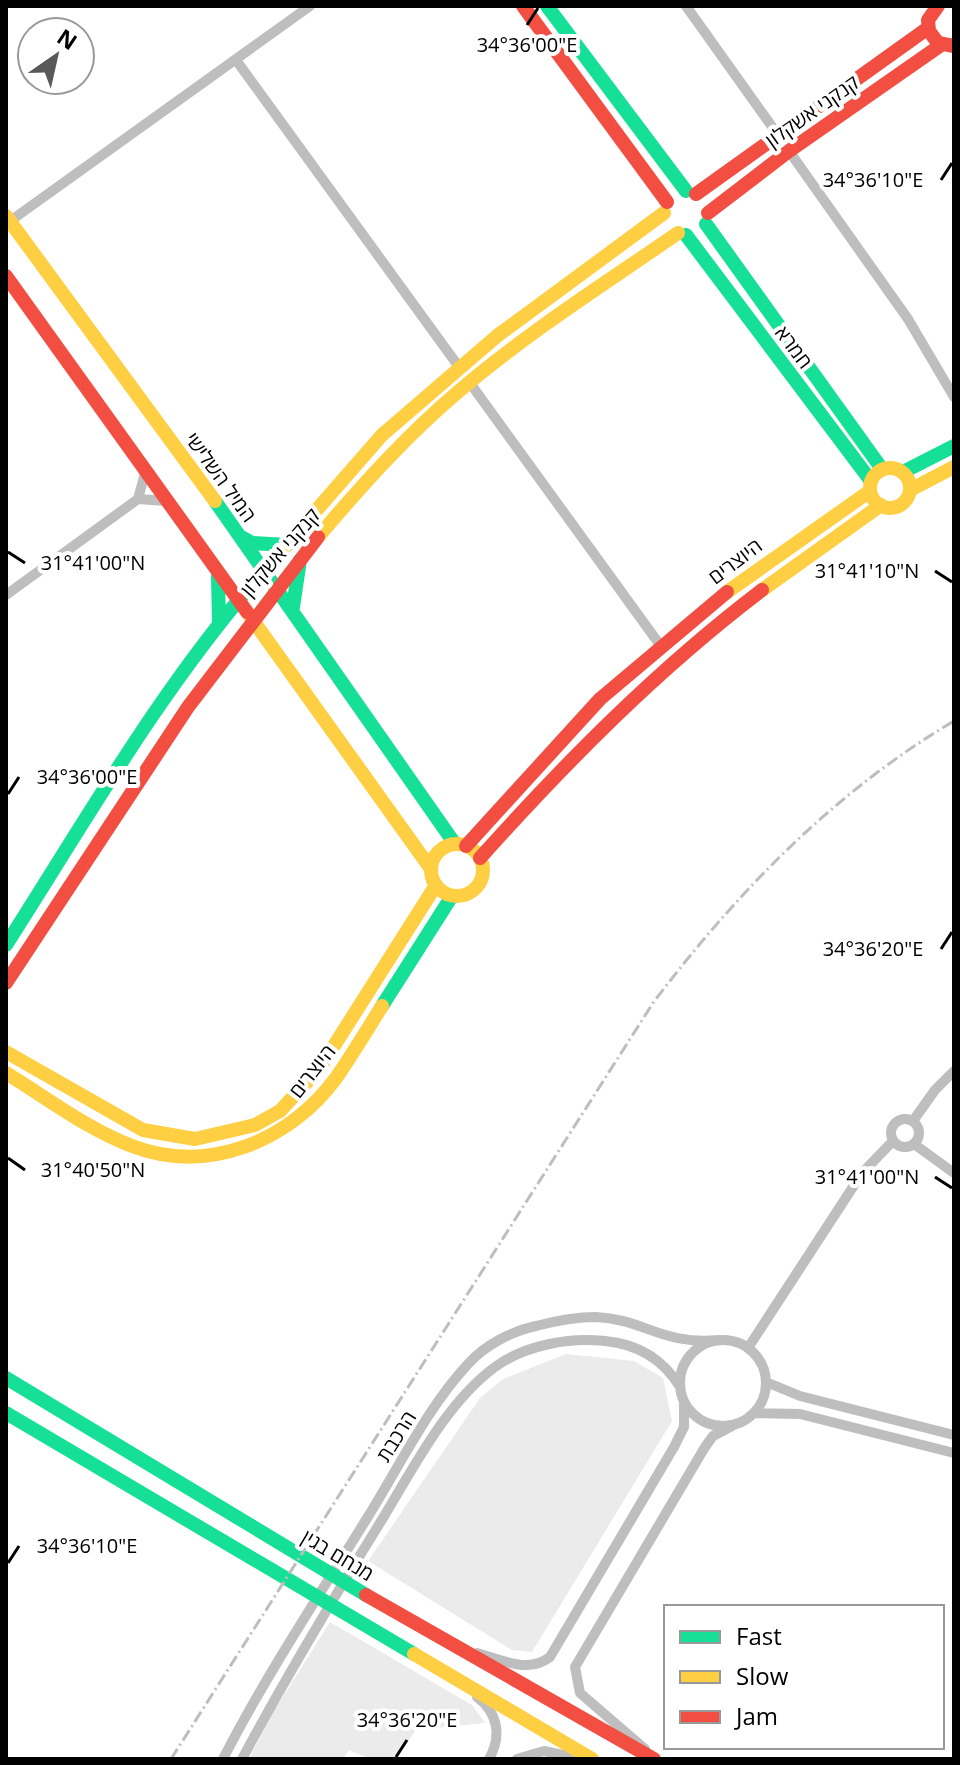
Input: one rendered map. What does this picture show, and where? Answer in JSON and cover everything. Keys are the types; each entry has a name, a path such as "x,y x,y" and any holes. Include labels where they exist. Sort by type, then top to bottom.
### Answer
{"street":[{"path":"7,220 310,6"},
{"path":"523,6 666,208 668,225 682,234 697,232 707,218 705,202 691,192 547,6"},
{"path":"686,6 778,135"},
{"path":"938,6 930,14 928,28 932,38 948,46"},
{"name":"קנקני אשקלון","path":"691,192 778,135 928,28"},
{"name":"קנקני אשקלון","path":"707,218 789,151 948,46"},
{"path":"236,60 459,367"},
{"path":"789,151 908,319 954,397"},
{"path":"666,208 675,194 691,192"},
{"name":"קנקני אשקלון","path":"6,945 146,728 219,622 382,435 459,367 666,208"},
{"name":"חמרא","path":"707,218 882,469"},
{"name":"המיל השלישי","path":"7,220 278,586 461,845"},
{"name":"קנקני אשקלון","path":"6,983 148,762 249,617 396,450 470,383 682,234"},
{"name":"חמרא","path":"682,234 870,486"},
{"path":"6,276 431,869 436,885 452,896 467,894 480,883 483,872 480,858 461,845 436,853 431,869"},
{"path":"470,383 660,645"},
{"path":"903,472 954,446"},
{"path":"910,490 903,472 894,468 882,469 870,486 881,505 901,505 910,490 954,467"},
{"path":"6,595 138,499 145,473"},
{"name":"היוצרים","path":"461,845 548,752 660,645 870,486"},
{"path":"138,499 166,501"},
{"name":"היוצרים","path":"480,858 562,765 644,684 777,577 881,505"},
{"path":"240,536 252,543 287,545"},
{"path":"293,607 301,558"},
{"path":"215,568 221,591 219,622"},
{"path":"233,639 252,640 274,649"},
{"name":"היוצרים","path":"6,1052 143,1130 195,1139 255,1125 280,1111 320,1068 436,885"},
{"name":"היוצרים","path":"6,1073 114,1138 137,1148 165,1155 196,1157 262,1142 291,1126 315,1105 335,1079 452,896"},
{"path":"913,1121 935,1090 954,1071"},
{"path":"748,1348 862,1173 893,1141 893,1125 902,1119 913,1121 919,1130 914,1144"},
{"path":"893,1141 902,1147 914,1144 954,1173"},
{"name":"הרכבת","path":"223,1759 265,1683 420,1432 449,1386 471,1361 507,1337 566,1319 597,1317 623,1322 689,1343 719,1340"},
{"name":"הרכבת","path":"242,1759 273,1700 404,1484 471,1388 496,1366 550,1344 588,1339 615,1342 656,1358 680,1387"},
{"path":"460,1648 525,1667 540,1665 550,1657 684,1427 681,1373 695,1351 719,1340 748,1348 763,1366 766,1382 764,1399 755,1413 713,1436 705,1447 575,1667 580,1693 655,1759"},
{"name":"מנחם בגין","path":"6,1378 359,1591 655,1759"},
{"path":"766,1382 800,1396 954,1435"},
{"path":"684,1401 703,1422 732,1426"},
{"path":"6,1413 592,1759"},
{"path":"755,1413 800,1414 954,1453"},
{"path":"440,1669 485,1703 495,1719 498,1735 489,1759"},
{"path":"517,1759 544,1751 581,1759"}],"shaded area":[{"path":"566,1354 634,1361 663,1378 672,1421 532,1652 512,1650 368,1561 480,1398 503,1379"},
{"path":"330,1622 472,1705 485,1723 416,1730 396,1759 370,1759 349,1750 343,1759 249,1759 272,1714"}],"railway":[{"path":"171,1759 653,1003 718,923 790,847 868,780 954,721"}],"traffic: fast":[{"path":"547,6 686,191"},
{"path":"706,224 882,469"},
{"path":"686,235 871,481"},
{"path":"903,472 954,446"},
{"path":"215,501 455,844"},
{"path":"241,537 252,543 287,545"},
{"path":"293,607 300,560"},
{"path":"218,576 219,622"},
{"path":"6,945 157,709 189,663 259,576"},
{"path":"382,1006 452,896"},
{"path":"6,1378 366,1595"},
{"path":"6,1413 414,1654"}],"traffic: slow":[{"path":"259,576 382,435 497,336 664,213"},
{"path":"6,216 215,501"},
{"path":"318,537 386,461 459,391 539,329 678,233"},
{"path":"910,490 954,467"},
{"path":"890,468 904,474 910,488 904,502 890,508 876,502 870,488 876,474 890,468"},
{"path":"727,592 870,491"},
{"path":"762,590 881,505"},
{"path":"247,612 431,869"},
{"path":"457,844 475,852 483,870 475,888 457,896 439,888 431,870 439,852 457,844"},
{"path":"6,1052 143,1130 195,1139 255,1125 280,1111 320,1068 436,885"},
{"path":"6,1073 83,1122 132,1146 161,1154 218,1154 271,1135 317,1100 336,1078 382,1006"},
{"path":"414,1654 592,1759"}],"traffic: jam":[{"path":"523,6 667,202"},
{"path":"938,6 928,20 929,31 938,43 954,46"},
{"path":"696,194 928,28"},
{"path":"708,213 789,151 941,45"},
{"path":"6,276 247,612"},
{"path":"6,983 188,707 318,537"},
{"path":"480,858 615,717 686,652 762,590"},
{"path":"466,846 600,699 727,592"},
{"path":"366,1595 654,1759"}]}
